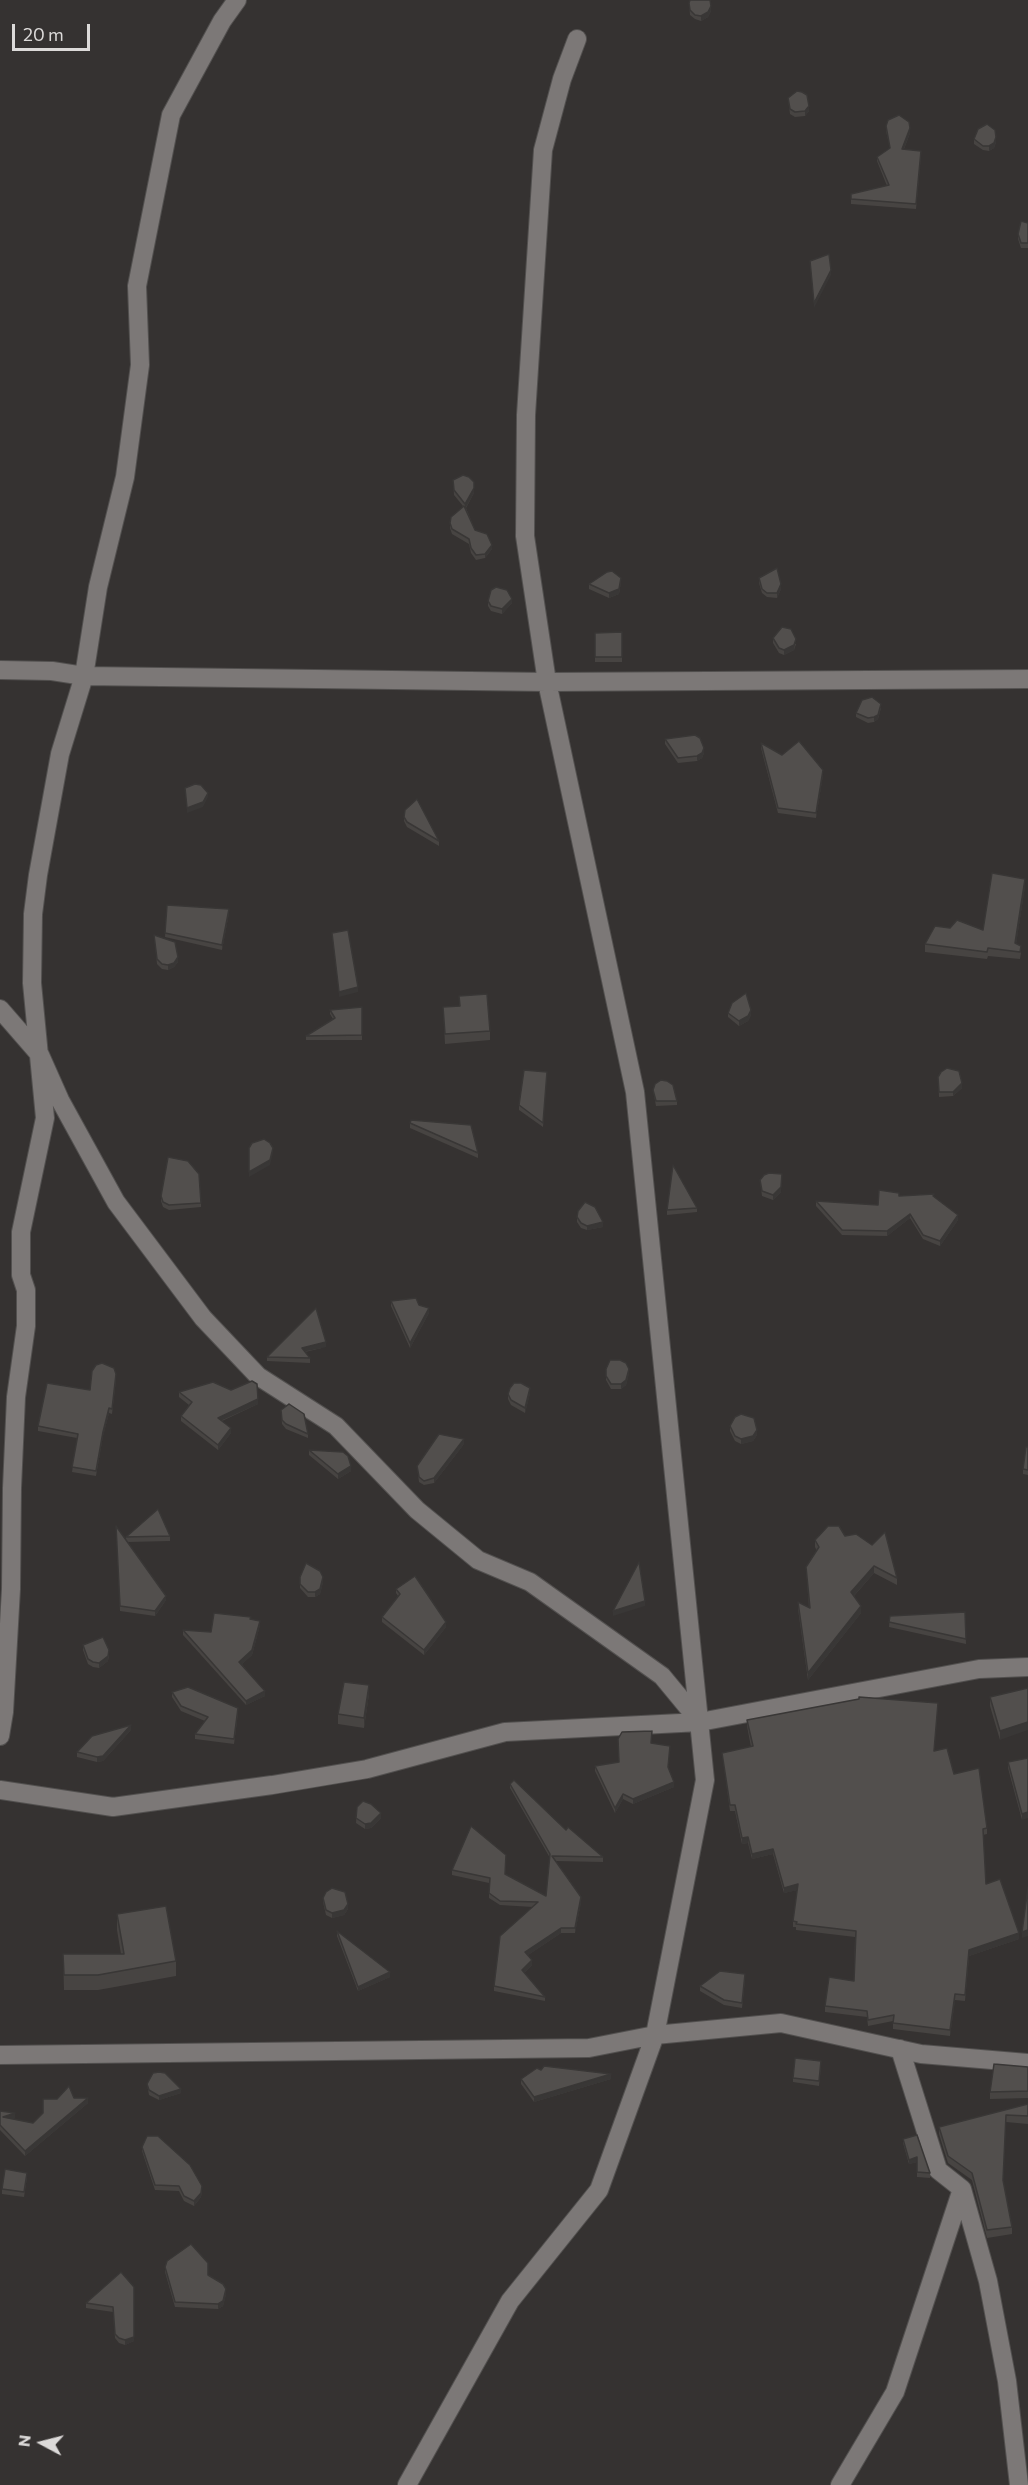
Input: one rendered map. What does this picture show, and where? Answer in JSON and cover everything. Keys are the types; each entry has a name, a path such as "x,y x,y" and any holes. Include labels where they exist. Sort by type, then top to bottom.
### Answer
{"street":[{"path":"0,1736 4,1712 11,1589 16,1397 26,1326 26,1290 21,1275 21,1232 45,1118 32,983 37,885 43,837 60,754 84,676 98,586 125,477 140,366 137,286 171,116 222,21 237,0"},
{"path":"407,2485 510,2301 598,2190 655,2035 705,1780 635,1092 547,682 525,536 526,415 543,150 562,79 577,39"},
{"path":"0,670 52,671 84,676 547,682 1028,680"},
{"path":"0,1009 40,1054 60,1100 116,1202 203,1318 258,1376 336,1426 417,1510 478,1560 530,1582 662,1676 700,1722"},
{"path":"0,1790 113,1807 367,1769 505,1732 700,1722 978,1669 1028,1667"},
{"path":"0,2055 589,2048 655,2035 781,2024 921,2054 1028,2063"},
{"path":"900,2049 938,2170 962,2190 988,2281 1007,2381 1019,2485"},
{"path":"840,2485 895,2392 962,2190"}],"building":[{"path":"690,0 710,0 711,6 708,12 701,16 695,15 690,10"},
{"path":"797,91 807,95 809,106 805,111 795,112 790,109 788,98"},
{"path":"899,115 909,122 910,128 902,149 921,151 916,204 851,199 851,194 889,185 877,157 890,148 886,126 888,120"},
{"path":"987,124 995,130 996,137 994,143 983,146 974,139 978,129"},
{"path":"1021,221 1028,223 1028,243 1021,243 1018,234"},
{"path":"829,254 831,270 814,303 810,261"},
{"path":"463,475 474,482 474,488 465,504 454,490 453,480"},
{"path":"464,506 475,530 487,534 492,545 485,554 476,555 469,539 452,529 451,517"},
{"path":"777,568 781,584 777,593 767,593 762,589 759,578"},
{"path":"612,571 621,578 619,589 609,593 589,584 607,572"},
{"path":"496,587 507,590 512,599 502,609 491,606 488,601 491,590"},
{"path":"782,627 791,629 796,639 794,645 784,650 779,648 773,638"},
{"path":"622,632 622,657 595,657 595,633"},
{"path":"872,697 881,704 878,715 868,718 856,713 862,700"},
{"path":"695,735 700,738 704,748 697,756 678,758 665,739"},
{"path":"799,741 823,770 816,813 778,808 761,743 782,755"},
{"path":"195,784 201,785 208,793 203,802 187,808 185,788"},
{"path":"417,799 439,841 407,822 404,817 405,810"},
{"path":"992,873 1025,879 1015,943 1021,946 1020,952 988,948 987,952 925,944 935,926 950,928 957,920 983,930"},
{"path":"167,905 229,909 222,945 165,933"},
{"path":"348,930 358,987 339,992 332,933"},
{"path":"154,935 175,942 178,957 174,963 162,964 157,959"},
{"path":"746,993 751,1010 748,1016 739,1021 728,1013 732,1003"},
{"path":"487,994 490,1031 445,1034 443,1007 460,1006 459,996"},
{"path":"362,1007 362,1035 306,1036 335,1018 330,1010"},
{"path":"947,1068 959,1071 962,1083 953,1092 939,1092 938,1077"},
{"path":"524,1070 547,1072 543,1123 519,1105"},
{"path":"661,1080 673,1085 677,1101 656,1101 653,1090 655,1084"},
{"path":"411,1120 471,1125 478,1153 410,1123"},
{"path":"264,1139 273,1148 270,1160 249,1172 249,1148 252,1143"},
{"path":"168,1157 188,1161 199,1174 201,1203 169,1205 163,1202 161,1196"},
{"path":"673,1165 697,1208 667,1210"},
{"path":"769,1173 782,1174 781,1187 773,1195 762,1191 760,1180"},
{"path":"879,1190 899,1193 899,1196 934,1194 933,1196 958,1215 940,1241 923,1235 910,1214 887,1231 842,1230 816,1201 878,1205"},
{"path":"585,1202 595,1207 603,1222 587,1226 581,1223 577,1217 578,1211"},
{"path":"416,1298 419,1305 429,1308 410,1343 391,1301"},
{"path":"316,1308 326,1342 302,1348 310,1358 267,1357"},
{"path":"610,1360 620,1360 626,1363 629,1369 626,1380 621,1384 611,1384 606,1376"},
{"path":"102,1363 114,1368 116,1374 112,1409 109,1408 96,1471 72,1467 78,1434 38,1426 47,1383 90,1390 92,1371 96,1365"},
{"path":"252,1381 257,1384 258,1399 218,1418 231,1428 218,1445 181,1416 192,1402 179,1392 213,1382 231,1390"},
{"path":"514,1383 521,1383 530,1388 525,1408 511,1400 508,1394"},
{"path":"289,1404 304,1414 308,1434 282,1420 281,1410"},
{"path":"741,1414 754,1418 757,1430 753,1436 741,1439 735,1436 730,1426 735,1417"},
{"path":"439,1434 464,1439 434,1478 424,1481 419,1477 417,1466"},
{"path":"1026,1447 1028,1447 1028,1470 1023,1469"},
{"path":"309,1450 343,1452 348,1456 351,1466 338,1474"},
{"path":"158,1509 170,1536 126,1537"},
{"path":"116,1526 166,1596 155,1611 120,1606"},
{"path":"828,1526 839,1526 845,1536 856,1534 872,1545 885,1532 897,1578 874,1566 851,1592 861,1606 808,1673 798,1602 810,1608 806,1567 819,1547 815,1540"},
{"path":"639,1562 645,1601 613,1611"},
{"path":"306,1563 320,1571 323,1577 320,1589 315,1592 308,1592 300,1584 300,1577"},
{"path":"415,1576 446,1622 424,1650 382,1617 400,1594 396,1589"},
{"path":"965,1612 966,1639 889,1622 890,1616"},
{"path":"214,1613 251,1617 250,1619 260,1621 252,1650 239,1662 265,1691 246,1701 183,1630 211,1632"},
{"path":"103,1637 109,1650 108,1656 99,1663 93,1662 88,1659 83,1645"},
{"path":"344,1682 369,1685 364,1718 338,1714"},
{"path":"188,1687 238,1708 234,1739 195,1734 208,1717 181,1706 172,1692"},
{"path":"1028,1688 1028,1722 1000,1731 990,1697"},
{"path":"859,1697 938,1703 934,1751 947,1748 954,1774 979,1768 987,1828 983,1829 986,1884 1000,1879 1019,1933 969,1950 965,1995 955,1994 950,2030 893,2023 894,2015 868,2020 867,2011 825,2006 829,1977 854,1981 856,1931 796,1924 797,1922 793,1921 798,1884 784,1888 773,1849 752,1854 748,1837 742,1838 735,1805 730,1805 722,1753 753,1746 747,1720 859,1699"},
{"path":"131,1725 103,1756 97,1757 77,1752 92,1736"},
{"path":"652,1731 651,1743 670,1746 668,1767 674,1782 633,1799 623,1794 615,1808 595,1766 619,1762 618,1739 622,1732"},
{"path":"1028,1758 1028,1812 1022,1814 1008,1762"},
{"path":"514,1780 566,1830 568,1827 603,1857 552,1856 581,1897 575,1928 561,1928 525,1952 532,1960 522,1970 545,1997 494,1986 500,1936 538,1902 500,1901 489,1893 490,1878 452,1870 471,1826 506,1855 505,1874 546,1896 550,1854 510,1784"},
{"path":"363,1801 371,1804 381,1813 371,1823 365,1824 356,1818 357,1807"},
{"path":"1028,1887 1028,1930 1022,1932"},
{"path":"332,1888 345,1892 348,1904 344,1910 332,1913 326,1910 323,1898"},
{"path":"166,1906 176,1961 98,1975 64,1975 63,1954 124,1954 117,1914"},
{"path":"337,1931 390,1972 358,1987"},
{"path":"720,1971 745,1974 742,2003 724,2000 700,1986"},
{"path":"795,2058 821,2061 819,2081 793,2078"},
{"path":"994,2064 1028,2067 1028,2091 990,2092"},
{"path":"544,2066 611,2074 534,2097 521,2079 537,2068 541,2070"},
{"path":"153,2073 165,2073 181,2089 159,2096 149,2090 147,2084"},
{"path":"69,2086 74,2098 88,2098 25,2151 0,2125 0,2111 15,2113 3,2117 33,2123 43,2113 43,2099 57,2099"},
{"path":"1028,2104 1028,2116 1006,2115 1003,2180 1012,2227 987,2230 972,2173 948,2156 939,2127"},
{"path":"917,2135 930,2173 917,2172 917,2157 909,2160 903,2139"},
{"path":"147,2136 158,2136 190,2165 202,2186 201,2193 194,2201 184,2196 179,2186 155,2185 142,2147"},
{"path":"5,2169 27,2173 24,2192 2,2189"},
{"path":"191,2244 208,2263 208,2275 223,2284 226,2289 223,2301 218,2304 175,2302 165,2267 167,2261"},
{"path":"121,2272 134,2287 134,2337 125,2340 115,2334 113,2307 86,2303"}]}
